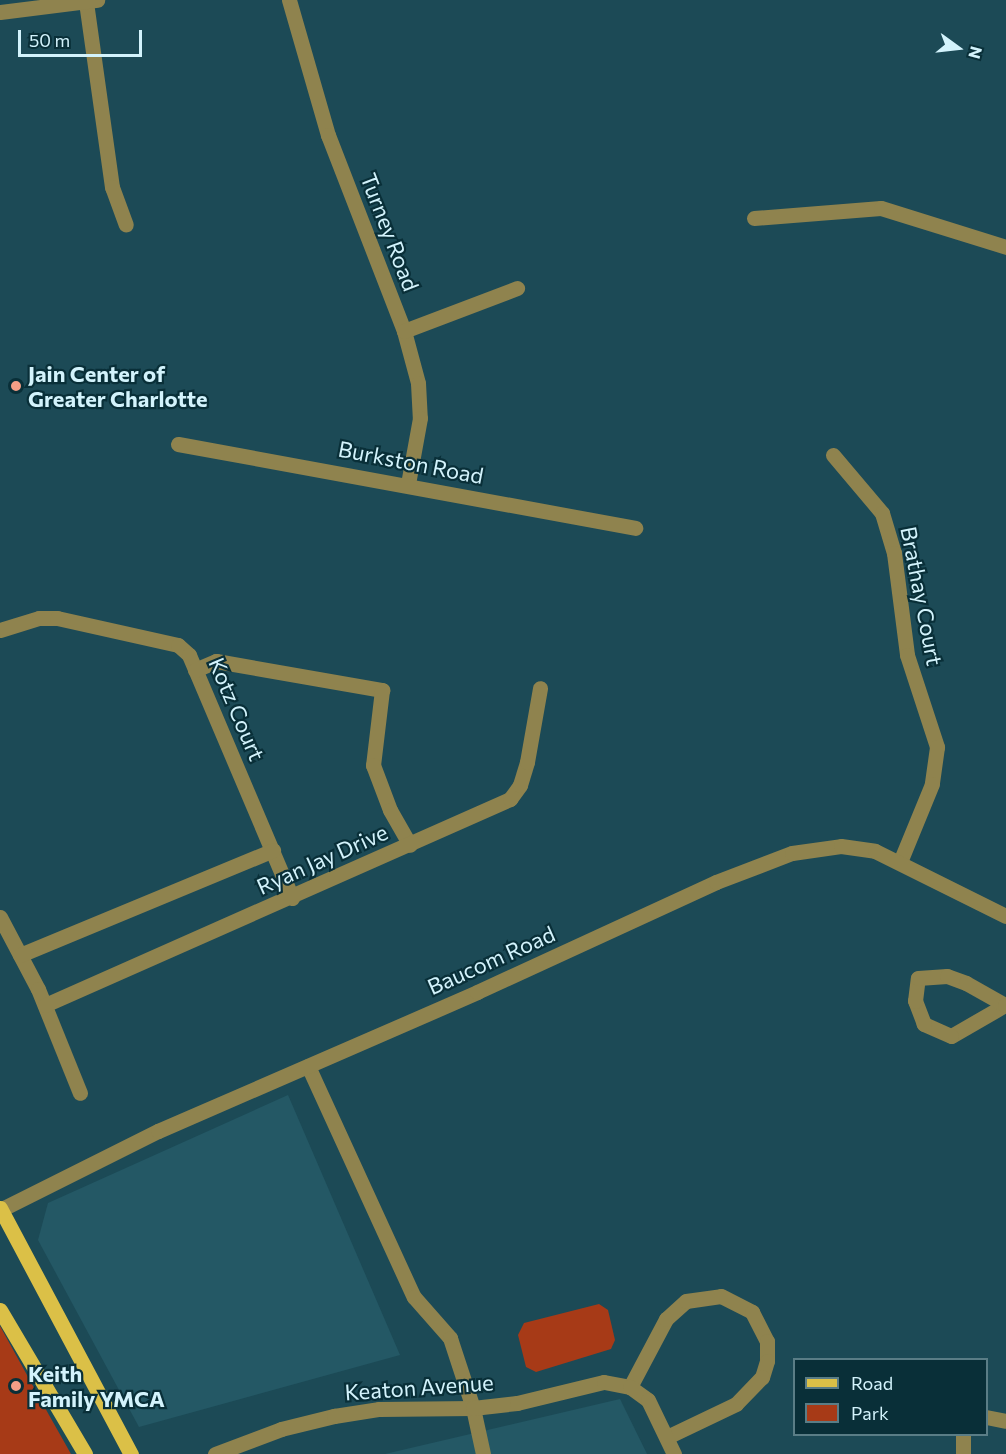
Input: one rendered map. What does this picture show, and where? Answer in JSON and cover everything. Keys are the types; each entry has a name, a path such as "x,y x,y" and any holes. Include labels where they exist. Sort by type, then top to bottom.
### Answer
{"main road":[{"path":"0,1209 131,1454"},
{"path":"0,1310 85,1454"}],"street":[{"name":"Turney Road","path":"289,0 328,135 404,331 421,406 408,484"},
{"path":"0,12 91,1 111,187 126,225"},
{"path":"754,218 881,208 1006,248"},
{"path":"404,331 517,288"},
{"name":"Burkston Road","path":"178,444 408,484 635,528"},
{"name":"Brathay Court","path":"833,454 882,513 894,553 907,655 937,747 932,784 900,862"},
{"name":"Kotz Court","path":"0,630 39,618 89,622 178,645 195,669 292,898"},
{"path":"195,669 216,661 382,690 373,765 390,810 410,845"},
{"name":"Ryan Jay Drive","path":"45,1005 292,898 510,799 520,785 527,762 540,688"},
{"name":"Baucom Road","path":"0,1209 158,1131 716,882 792,853 856,847 900,862 1006,916"},
{"path":"20,955 273,850"},
{"path":"0,917 45,1005 80,1093"},
{"path":"947,976 1005,1005 951,1036 924,1024 915,1001 918,978 947,976"},
{"path":"308,1066 414,1297 450,1338 473,1408 483,1454"},
{"path":"667,1437 736,1404 762,1377 767,1341 752,1312 721,1296 686,1301 666,1319 630,1387 648,1400 675,1454"},
{"name":"Keaton Avenue","path":"214,1454 281,1428 334,1416 379,1409 473,1408 517,1403 604,1382 630,1387"},
{"path":"988,1417 1006,1421"},
{"path":"963,1436 963,1454"}],"shaded area":[{"path":"288,1095 400,1355 139,1427 38,1240 48,1203"},
{"path":"620,1399 647,1454 385,1454"}],"green space":[{"path":"599,1304 608,1310 615,1340 611,1349 536,1372 526,1367 518,1335 524,1323"},
{"name":"Keith Family YMCA","path":"0,1326 49,1415 71,1454 0,1454"}],"place":[{"name":"Jain Center of Greater Charlotte","path":"16,386"},
{"name":"Keith Family YMCA","path":"16,1386"}]}
